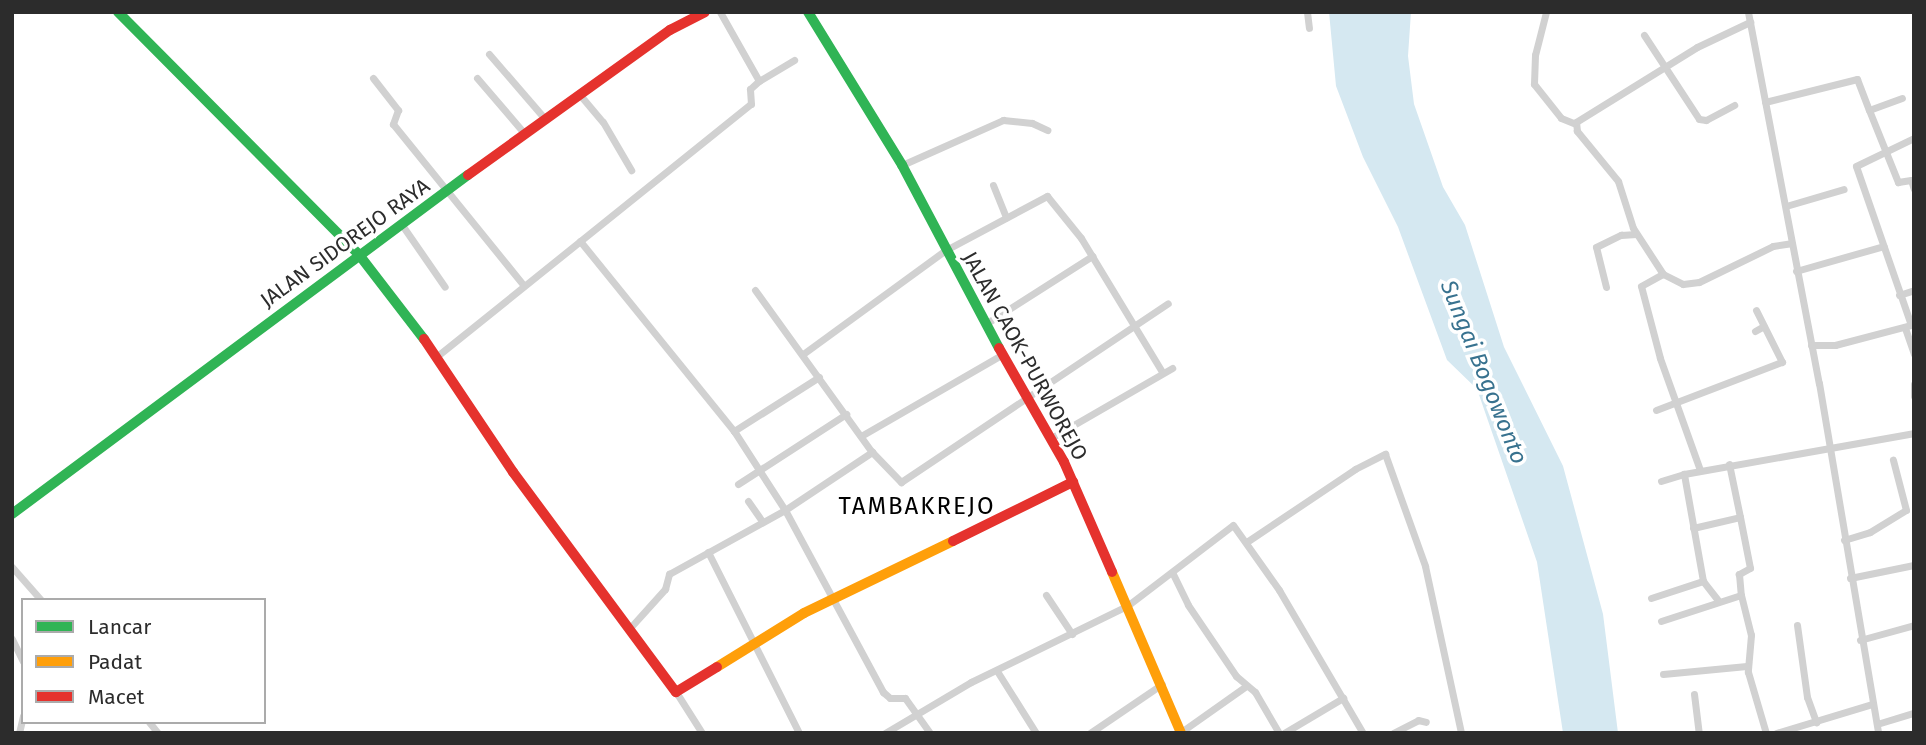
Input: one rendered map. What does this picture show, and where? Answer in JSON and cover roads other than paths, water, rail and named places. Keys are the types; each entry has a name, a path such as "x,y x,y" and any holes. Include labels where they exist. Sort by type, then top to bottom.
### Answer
{"street":[{"path":"118,12 360,256 436,357 513,472 677,691 702,733"},
{"name":"JALAN SIDOREJO RAYA","path":"12,514 525,134 658,38 705,12"},
{"path":"720,12 759,81"},
{"name":"JALAN CAOK-PURWOREJO","path":"808,12 902,165 944,251 1051,438 1073,482 1181,732"},
{"path":"1307,12 1309,28"},
{"path":"1546,12 1535,55 1534,84 1561,118 1576,124 1618,181 1636,234 1663,274 1691,285 1773,246 1791,243"},
{"path":"1748,12 1786,206 1878,733"},
{"path":"1576,124 1582,116 1750,22"},
{"path":"1644,35 1699,118 1706,120 1734,105"},
{"path":"489,54 546,120"},
{"path":"436,357 751,104 750,89 794,60"},
{"path":"373,78 398,110 393,124 524,286"},
{"path":"477,78 525,134"},
{"path":"1765,102 1857,79 1898,183 1911,180 1914,189"},
{"path":"580,95 603,122 631,170"},
{"path":"1869,110 1902,97"},
{"path":"902,165 1003,120 1031,122 1047,130"},
{"path":"1811,345 1835,345 1905,328 1911,324 1856,166 1914,138"},
{"path":"993,185 1006,218"},
{"path":"1786,206 1844,189"},
{"path":"803,354 944,251 1047,196 1092,256 1162,372"},
{"path":"402,225 445,287"},
{"path":"1606,287 1596,247 1620,235 1636,234"},
{"path":"580,241 734,431 785,510 883,692 890,698 905,698 930,733"},
{"path":"1796,271 1884,246"},
{"path":"986,323 1092,256"},
{"path":"1663,274 1640,289 1700,470"},
{"path":"755,290 872,452 901,482 1168,303"},
{"path":"1899,295 1914,290"},
{"path":"1656,410 1782,362 1756,310"},
{"path":"1755,331 1764,326"},
{"path":"1905,328 1913,350"},
{"path":"861,436 1003,354"},
{"path":"1051,438 1172,368"},
{"path":"734,431 819,377"},
{"path":"1914,384 1914,396"},
{"path":"738,484 846,414"},
{"path":"1661,481 1729,464 1914,433"},
{"path":"629,629 664,589 668,574 785,510 872,452"},
{"path":"1248,541 1355,469 1385,454 1425,566 1461,733"},
{"path":"1844,540 1870,532 1906,510 1910,503 1893,460"},
{"path":"1729,464 1750,568 1739,574 1751,635 1748,666 1766,733"},
{"path":"1684,474 1703,581 1717,599"},
{"path":"677,691 754,642 1073,482"},
{"path":"748,501 762,522"},
{"path":"1693,528 1740,517"},
{"path":"885,733 998,671 1127,606 1173,574 1228,527 1237,526 1363,733"},
{"path":"708,552 799,733"},
{"path":"1850,578 1914,565"},
{"path":"12,567 39,598"},
{"path":"1173,574 1188,605 1246,686 1255,692 1279,733"},
{"path":"1651,597 1703,581"},
{"path":"1661,621 1717,599 1741,594"},
{"path":"1046,595 1072,634"},
{"path":"1797,625 1805,688 1816,722"},
{"path":"1860,640 1914,625"},
{"path":"12,639 21,658"},
{"path":"1663,674 1748,666"},
{"path":"998,671 1035,733"},
{"path":"1090,733 1162,684"},
{"path":"1181,732 1246,686"},
{"path":"1694,694 1699,733"},
{"path":"1284,733 1343,698"},
{"path":"1776,733 1872,704"},
{"path":"1877,724 1914,713"},
{"path":"1393,733 1419,720 1426,722"}],"water":[{"name":"Sungai Bogowonto","path":"1329,12 1411,12 1408,56 1414,104 1443,187 1465,225 1504,347 1563,466 1603,614 1618,733 1563,733 1537,562 1477,389 1447,360 1398,227 1363,157 1336,86"}],"district":[{"name":"TAMBAKREJO","path":"917,507"}]}
